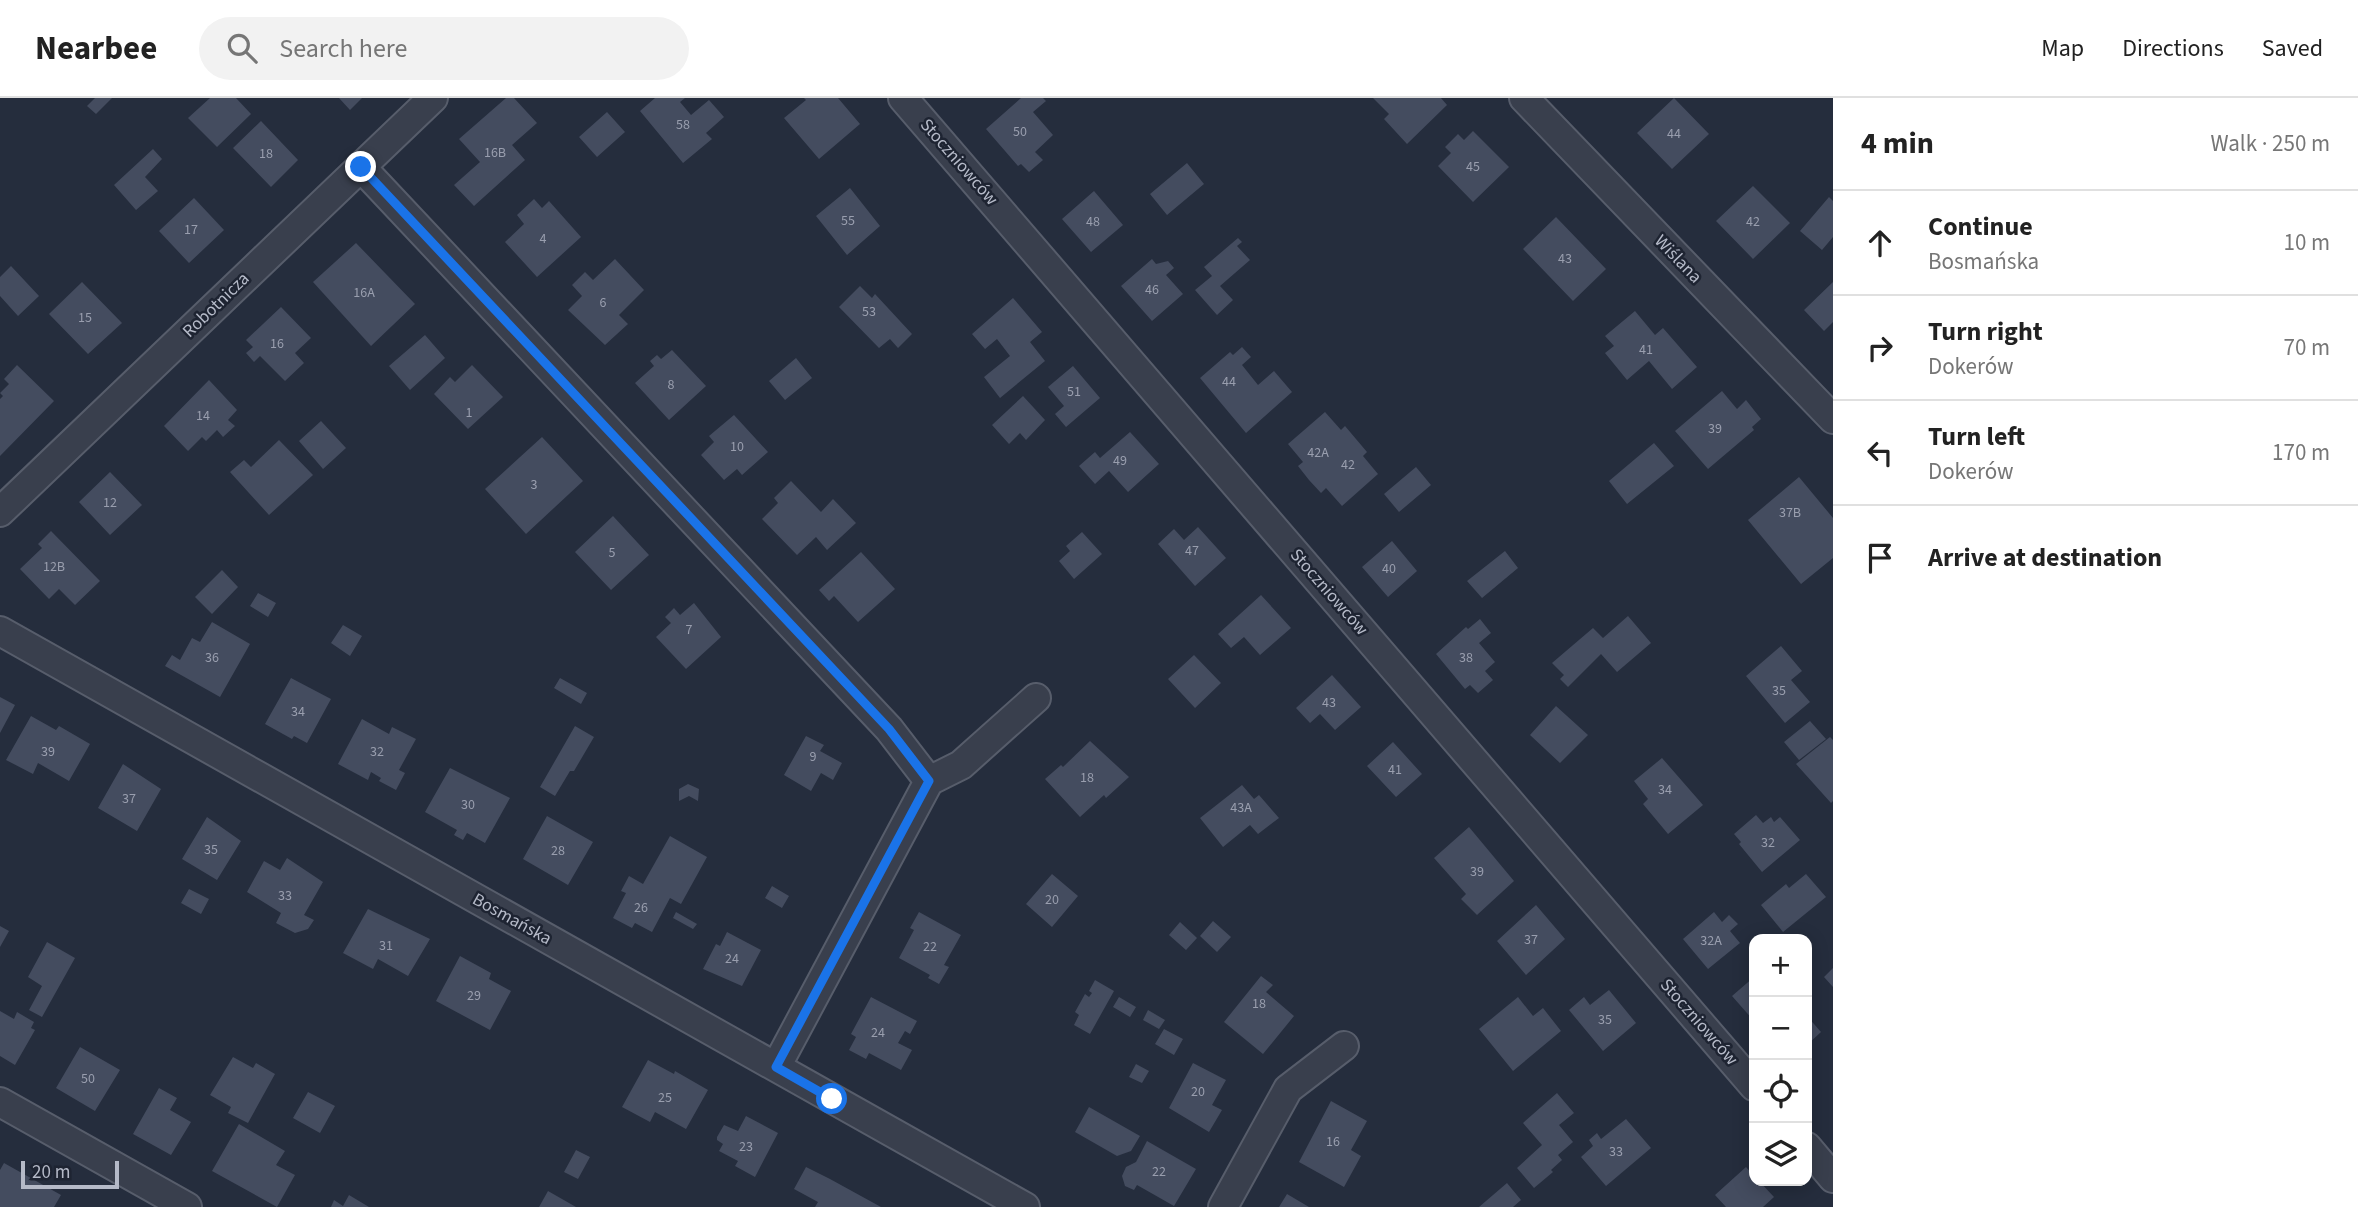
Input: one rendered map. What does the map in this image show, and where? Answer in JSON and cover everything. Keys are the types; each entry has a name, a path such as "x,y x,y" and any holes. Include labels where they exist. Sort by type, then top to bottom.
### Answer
{"street":[{"name":"Robotnicza","path":"0,512 433,98"},
{"name":"Stoczniowców","path":"904,98 1749,1080"},
{"name":"Wiślana","path":"1524,98 1833,419"},
{"path":"361,167 889,729 929,781"},
{"name":"Bosmańska","path":"0,631 1025,1207"},
{"path":"776,1067 929,781 961,765 1036,698"},
{"path":"1223,1207 1288,1089 1344,1046"},
{"path":"0,1102 187,1207"},
{"path":"1812,1153 1833,1178"}],"building":[{"path":"95,98 112,98 96,114 87,106"},
{"path":"210,98 236,98 251,114 217,147 188,118"},
{"path":"339,98 362,98 350,110"},
{"path":"506,98 514,98 537,123 512,145 525,160 474,206 454,185 480,162 459,139"},
{"path":"655,98 685,98 680,102 691,115 709,100 724,117 706,133 712,139 683,163 640,111"},
{"path":"804,98 838,98 860,124 819,159 784,118 806,100"},
{"path":"1021,98 1043,98 1046,101 1033,112 1053,135 1035,152 1043,160 1029,172 1021,164 1018,166 986,129"},
{"path":"1373,98 1441,98 1447,105 1407,144 1384,119 1389,114"},
{"path":"1674,98 1709,134 1672,169 1637,133"},
{"path":"607,112 625,132 597,157 579,137"},
{"path":"261,121 298,160 271,187 233,148"},
{"path":"1473,131 1509,167 1473,202 1438,166 1451,153 1445,147 1458,134 1464,140"},
{"path":"153,149 162,159 145,177 158,191 136,210 114,185"},
{"path":"1187,163 1204,184 1167,215 1150,194"},
{"path":"1753,186 1790,223 1753,259 1716,221"},
{"path":"850,188 880,226 847,255 816,216"},
{"path":"1094,191 1123,225 1091,252 1062,219"},
{"path":"1829,197 1833,201 1833,237 1822,250 1800,231"},
{"path":"194,198 224,230 189,263 159,231"},
{"path":"534,199 542,208 549,201 581,237 537,277 505,242 524,224 517,215"},
{"path":"1556,217 1606,269 1573,301 1523,249"},
{"path":"1238,238 1242,242 1237,246 1250,260 1220,286 1233,300 1217,315 1195,290 1212,276 1204,267"},
{"path":"356,243 415,304 371,346 313,282"},
{"path":"615,259 644,290 619,315 628,324 605,345 568,310 582,296 572,285 585,272 593,280"},
{"path":"1152,259 1156,264 1168,261 1174,268 1166,275 1183,294 1152,321 1121,286"},
{"path":"11,266 39,296 18,316 0,296 0,277"},
{"path":"82,282 122,323 88,354 49,314"},
{"path":"1833,282 1833,322 1824,331 1804,310"},
{"path":"860,286 872,298 875,294 912,334 898,348 890,339 879,348 839,307"},
{"path":"1013,298 1042,332 1030,342 1045,361 1000,398 984,377 1010,356 997,339 985,349 972,334"},
{"path":"281,307 311,338 295,353 304,363 285,381 260,356 254,362 246,353 253,347 246,340"},
{"path":"1635,311 1655,335 1663,328 1697,367 1672,389 1649,361 1627,380 1605,353 1614,346 1605,336"},
{"path":"425,335 445,358 410,390 389,366"},
{"path":"1242,347 1251,357 1242,365 1258,385 1274,371 1292,392 1246,433 1200,378 1230,352 1233,355"},
{"path":"672,350 706,386 669,420 635,383 654,366 650,361 657,355 661,359"},
{"path":"796,358 812,378 785,400 769,381"},
{"path":"17,365 54,401 0,456 0,399 3,396 0,393 9,384 4,379"},
{"path":"472,365 503,397 468,429 434,394 450,377 455,382"},
{"path":"1073,366 1100,398 1066,427 1055,414 1064,406 1048,387"},
{"path":"209,380 237,410 228,420 235,426 223,437 217,430 206,441 202,437 188,451 164,426"},
{"path":"1722,391 1737,409 1746,400 1761,419 1752,427 1754,430 1708,469 1675,431"},
{"path":"1023,396 1045,420 1026,440 1020,433 1009,444 992,425"},
{"path":"1325,412 1341,430 1345,426 1367,452 1363,456 1378,474 1342,506 1326,488 1321,493 1309,480 1298,466 1303,462 1288,444"},
{"path":"734,415 768,452 742,475 737,469 724,480 701,455 714,442 709,436"},
{"path":"321,421 346,448 323,469 299,441"},
{"path":"1130,432 1159,464 1128,492 1109,471 1095,484 1079,466 1095,452 1100,458"},
{"path":"542,437 583,481 526,534 485,489"},
{"path":"279,440 313,475 269,515 230,472 244,460 251,467"},
{"path":"1654,443 1674,466 1627,504 1609,481"},
{"path":"1416,467 1431,485 1399,512 1384,494"},
{"path":"110,472 142,505 110,535 79,502"},
{"path":"1799,477 1833,518 1833,558 1801,584 1748,520"},
{"path":"791,481 821,512 833,499 856,523 827,550 816,537 797,555 762,519 778,503 774,498"},
{"path":"613,516 649,555 611,590 575,552"},
{"path":"1198,527 1226,558 1195,586 1158,544 1174,529 1184,540"},
{"path":"51,531 100,581 75,605 59,589 49,599 20,569 42,548 38,544"},
{"path":"1082,532 1102,554 1074,579 1059,561 1070,551 1066,546"},
{"path":"1392,541 1417,571 1388,597 1362,567"},
{"path":"1505,551 1518,568 1482,598 1467,581"},
{"path":"861,552 895,589 858,622 834,596 829,601 819,590"},
{"path":"222,570 238,587 212,614 195,597"},
{"path":"258,593 276,603 268,617 250,606"},
{"path":"1261,595 1291,628 1260,655 1244,637 1231,648 1218,634"},
{"path":"694,603 721,637 686,669 656,637 671,623 665,617 674,608 680,615"},
{"path":"1628,616 1651,643 1617,672 1601,654 1568,687 1560,679 1564,675 1552,663 1593,628 1603,638"},
{"path":"1480,619 1491,633 1479,643 1495,662 1485,671 1493,680 1478,693 1470,685 1465,689 1436,654 1466,627 1468,629"},
{"path":"212,622 250,644 220,697 165,666 172,655 180,660 192,638 200,642"},
{"path":"343,625 362,636 350,656 331,643"},
{"path":"1781,646 1802,671 1791,680 1810,702 1785,723 1746,676"},
{"path":"1194,655 1221,683 1195,708 1168,679"},
{"path":"1332,675 1361,707 1335,730 1320,714 1310,723 1296,708"},
{"path":"291,678 331,699 307,743 294,736 292,739 265,724"},
{"path":"560,678 587,693 581,704 554,688"},
{"path":"0,697 15,705 0,733"},
{"path":"1556,706 1588,735 1560,763 1530,735"},
{"path":"31,716 56,730 59,726 90,744 69,781 38,763 33,774 6,760"},
{"path":"362,719 389,734 392,727 416,739 399,770 405,773 396,790 379,781 381,778 371,772 368,780 338,764"},
{"path":"1810,721 1826,739 1799,760 1784,742"},
{"path":"575,726 594,737 555,796 540,787"},
{"path":"806,736 824,745 820,751 842,763 833,780 821,773 811,791 784,775"},
{"path":"1830,737 1833,740 1831,803 1796,764"},
{"path":"1090,741 1129,777 1080,817 1045,779 1061,765 1063,767"},
{"path":"1393,742 1422,774 1396,797 1367,766"},
{"path":"1662,758 1703,805 1668,834 1643,804 1648,799 1634,781"},
{"path":"123,764 161,789 137,831 98,808"},
{"path":"450,768 510,798 485,843 467,833 463,840 454,835 457,830 425,812"},
{"path":"688,784 699,789 698,801 689,796 679,801 679,789"},
{"path":"1242,785 1254,799 1259,795 1279,818 1258,834 1250,825 1223,847 1200,818"},
{"path":"1756,815 1763,823 1771,817 1774,822 1780,817 1800,840 1762,872 1734,834"},
{"path":"547,816 593,842 568,885 523,859"},
{"path":"207,817 241,841 217,880 182,859"},
{"path":"1469,827 1514,881 1477,915 1461,899 1466,894 1434,858"},
{"path":"670,836 707,857 681,904 670,898 652,932 635,923 632,928 613,918 626,893 621,891 629,876 643,884"},
{"path":"287,858 323,882 304,915 314,920 308,929 295,933 276,923 281,913 247,892 264,861 280,870"},
{"path":"1052,874 1078,896 1052,927 1026,904"},
{"path":"1806,874 1826,897 1783,932 1761,905 1786,884 1789,888"},
{"path":"772,886 789,896 782,908 765,898"},
{"path":"189,889 209,899 201,914 181,903"},
{"path":"1536,905 1565,939 1526,975 1497,941"},
{"path":"368,909 430,939 408,976 378,959 373,969 343,953"},
{"path":"676,912 697,924 693,929 673,918"},
{"path":"919,912 961,935 944,965 949,967 939,984 928,978 930,975 899,958 914,930 910,928"},
{"path":"1714,912 1722,922 1729,915 1738,924 1730,931 1740,943 1708,969 1683,939"},
{"path":"1213,921 1231,937 1217,952 1200,936"},
{"path":"1180,922 1197,938 1186,950 1169,935"},
{"path":"0,926 9,931 0,947"},
{"path":"727,932 761,950 742,986 703,969 716,944 720,946"},
{"path":"47,942 75,958 42,1017 29,1010 42,986 28,977"},
{"path":"460,956 491,973 489,979 511,991 490,1030 436,1001"},
{"path":"1833,968 1833,987 1824,977"},
{"path":"1261,976 1273,985 1266,992 1294,1016 1263,1054 1224,1022"},
{"path":"1095,980 1114,991 1090,1034 1074,1025 1079,1015 1075,1012 1085,994 1089,997 1092,993 1089,991"},
{"path":"1749,981 1749,1015 1732,996"},
{"path":"1609,990 1636,1023 1603,1051 1569,1010 1584,997 1590,1005"},
{"path":"871,997 917,1021 910,1034 905,1031 898,1043 912,1050 901,1070 869,1053 866,1059 849,1050 856,1037 851,1034"},
{"path":"1119,997 1136,1007 1130,1017 1113,1007"},
{"path":"1518,997 1533,1016 1543,1008 1561,1031 1513,1071 1479,1029"},
{"path":"1148,1010 1165,1020 1159,1029 1143,1020"},
{"path":"0,1011 14,1019 17,1012 34,1022 31,1028 35,1030 15,1065 0,1056"},
{"path":"1812,1022 1821,1032 1812,1040"},
{"path":"1164,1029 1183,1039 1174,1055 1155,1044"},
{"path":"80,1047 120,1070 95,1111 56,1088"},
{"path":"233,1057 253,1068 256,1063 275,1074 248,1123 228,1113 231,1107 210,1095"},
{"path":"648,1060 674,1074 675,1071 708,1090 686,1129 655,1112 650,1122 622,1107"},
{"path":"1193,1063 1226,1080 1212,1105 1222,1110 1209,1132 1169,1108"},
{"path":"1136,1064 1149,1071 1142,1083 1129,1077"},
{"path":"159,1088 177,1098 170,1110 191,1122 171,1155 133,1134"},
{"path":"308,1092 335,1106 320,1133 293,1118"},
{"path":"1557,1093 1574,1113 1559,1125 1573,1142 1558,1155 1562,1160 1551,1170 1553,1172 1534,1188 1517,1168 1542,1145 1523,1123"},
{"path":"1331,1101 1367,1121 1351,1150 1361,1156 1344,1187 1299,1162"},
{"path":"1089,1107 1140,1136 1131,1151 1117,1156 1075,1132"},
{"path":"746,1116 778,1133 755,1177 735,1166 738,1161 719,1151 723,1144 717,1140 724,1125 738,1131"},
{"path":"1626,1119 1651,1148 1606,1186 1581,1157 1593,1146 1589,1140 1597,1133 1601,1139"},
{"path":"239,1124 285,1151 276,1165 295,1175 277,1207 212,1171"},
{"path":"1147,1141 1196,1169 1174,1206 1137,1185 1134,1190 1125,1186 1122,1176 1126,1167 1136,1162"},
{"path":"576,1150 590,1157 578,1179 564,1172"},
{"path":"4,1163 61,1195 54,1207 0,1207 0,1170"},
{"path":"806,1167 881,1207 815,1207 818,1202 794,1189"},
{"path":"1746,1167 1749,1170 1749,1186 1764,1186 1774,1197 1763,1207 1726,1207 1715,1195"},
{"path":"1507,1183 1521,1200 1513,1207 1479,1207"},
{"path":"548,1191 576,1207 539,1207"},
{"path":"1287,1194 1309,1207 1279,1207"},
{"path":"349,1195 369,1207 331,1207 334,1200 343,1206"}],"route":[{"path":"361,167 889,729 929,781 776,1067 832,1099"}]}
